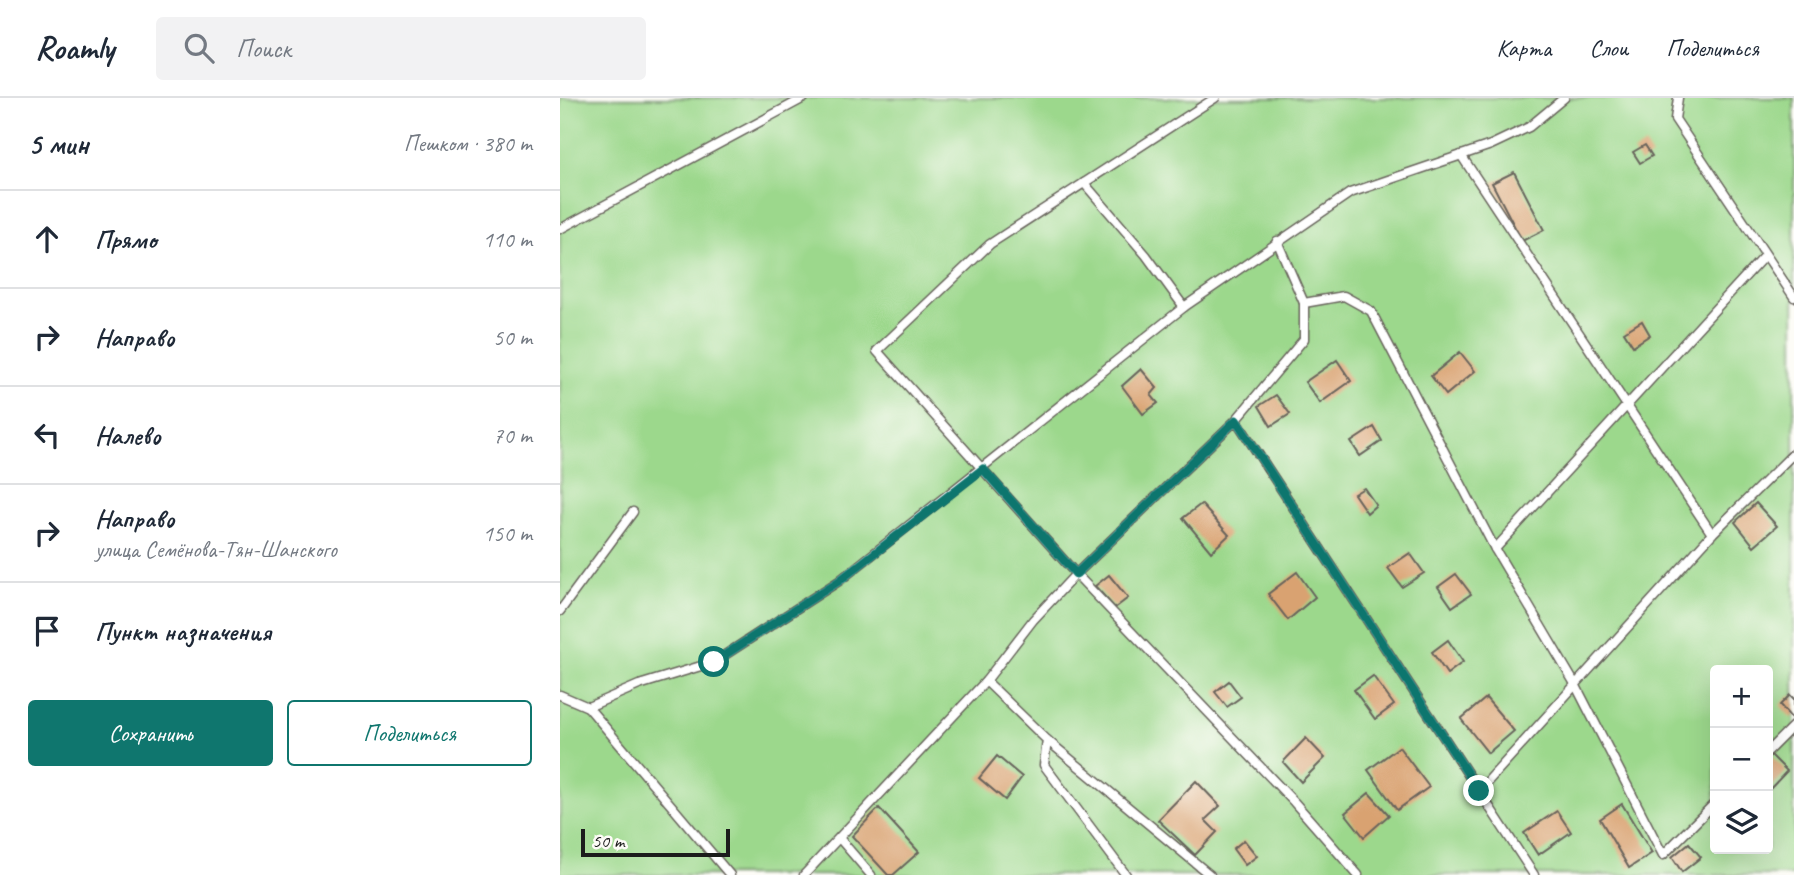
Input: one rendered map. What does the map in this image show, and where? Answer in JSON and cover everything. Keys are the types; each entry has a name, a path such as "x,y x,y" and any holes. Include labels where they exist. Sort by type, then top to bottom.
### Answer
{"lane":[{"path":"560,229 804,98"},
{"path":"1215,98 990,244 877,351 1076,574 1294,802 1358,875"},
{"path":"588,707 639,685 714,662 839,581 1184,307 1350,193 1491,145 1529,128 1564,98"},
{"path":"1678,98 1675,119 1794,297"},
{"path":"1461,155 1712,534"},
{"path":"1084,183 1146,255 1184,307"},
{"path":"804,875 986,681 1032,620 1236,420 1304,338 1304,303 1278,241"},
{"path":"1495,548 1765,255"},
{"path":"1304,303 1344,296 1371,311 1495,548 1575,684 1663,855 1710,808"},
{"path":"1236,420 1534,875"},
{"path":"1479,791 1712,534 1794,453"},
{"path":"560,611 634,512"},
{"path":"986,681 1047,740 1210,875"},
{"path":"560,695 588,707 730,875"},
{"path":"1773,746 1794,725"},
{"path":"1047,740 1044,765 1126,875"},
{"path":"840,839 871,875"}],"green space":[{"path":"560,98 1794,98 1794,875 560,875"}],"building":[{"path":"1645,145 1652,156 1640,163 1633,152"},
{"path":"1514,172 1544,230 1522,241 1492,183"},
{"path":"1642,321 1650,335 1633,346 1624,332"},
{"path":"1460,352 1475,371 1446,395 1431,376"},
{"path":"1337,360 1351,381 1320,403 1305,382"},
{"path":"1141,369 1157,388 1151,395 1158,403 1143,414 1122,386"},
{"path":"1276,395 1290,414 1271,426 1259,406"},
{"path":"1374,427 1382,441 1360,456 1351,442"},
{"path":"1364,488 1376,505 1367,513 1354,494"},
{"path":"1756,503 1777,526 1754,546 1735,522"},
{"path":"1201,504 1229,535 1211,552 1183,518"},
{"path":"1410,553 1424,573 1402,587 1388,568"},
{"path":"1297,572 1315,597 1288,620 1268,594"},
{"path":"1456,574 1471,594 1452,607 1438,587"},
{"path":"1109,575 1128,598 1115,608 1095,586"},
{"path":"1448,640 1463,662 1447,674 1432,652"},
{"path":"1373,676 1394,705 1375,719 1354,690"},
{"path":"1229,681 1241,697 1227,707 1215,692"},
{"path":"1790,695 1794,699 1794,715 1791,718 1780,705"},
{"path":"1486,698 1514,731 1488,753 1461,719"},
{"path":"1306,738 1325,758 1301,782 1283,762"},
{"path":"1399,747 1429,787 1397,810 1368,770"},
{"path":"997,756 1022,777 1005,800 979,778"},
{"path":"1773,757 1787,771 1773,786"},
{"path":"1196,781 1220,806 1205,820 1217,832 1195,855 1158,820"},
{"path":"1369,793 1389,815 1364,837 1345,813"},
{"path":"1622,804 1652,853 1629,868 1600,819"},
{"path":"879,808 919,852 893,875 888,875 852,836"},
{"path":"1557,811 1571,832 1538,855 1524,833"},
{"path":"1244,840 1257,856 1245,865 1233,849"},
{"path":"1689,843 1701,857 1682,872 1672,857"}],"route":[{"path":"714,662 839,581 983,469 1076,574 1236,420 1479,791"}]}
